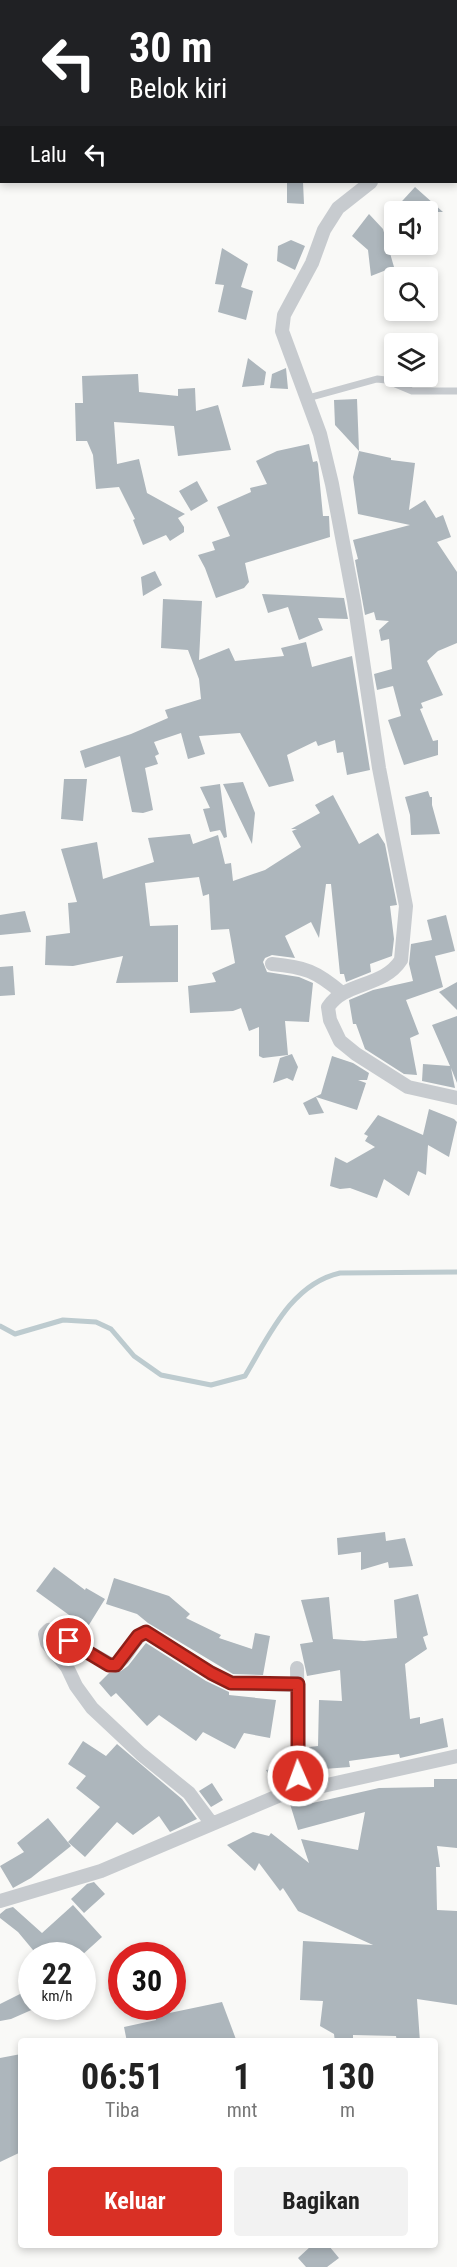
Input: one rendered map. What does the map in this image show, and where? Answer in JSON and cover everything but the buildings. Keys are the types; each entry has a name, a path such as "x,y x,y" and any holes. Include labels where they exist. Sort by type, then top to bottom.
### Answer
{"street":[{"path":"370,183 338,208 324,230 312,263 284,315 282,331 325,449 354,601 379,768 406,906 400,960 396,967 381,979 335,996 328,1007 330,1020 340,1041 408,1087 457,1098"},
{"path":"272,964 299,966 312,970 342,993"},
{"path":"212,1824 189,1793 141,1755 92,1708 76,1686 68,1667 50,1650 44,1640 45,1634 49,1630 112,1665 119,1663 138,1636 146,1632 231,1683 298,1684"},
{"path":"297,1668 299,1791"},
{"path":"0,1901 101,1871 278,1796 457,1756"}],"lane":[{"path":"308,398 377,379 386,380 412,391 457,391"}],"waterway":[{"path":"0,1326 15,1334 63,1320 96,1322 111,1329 134,1356 161,1375 211,1385 245,1376 283,1314 308,1288 323,1279 340,1273 457,1272"}],"route":[{"path":"69,1641 109,1665 116,1665 138,1636 146,1632 152,1633 211,1673 231,1683 298,1684 298,1776"}]}
